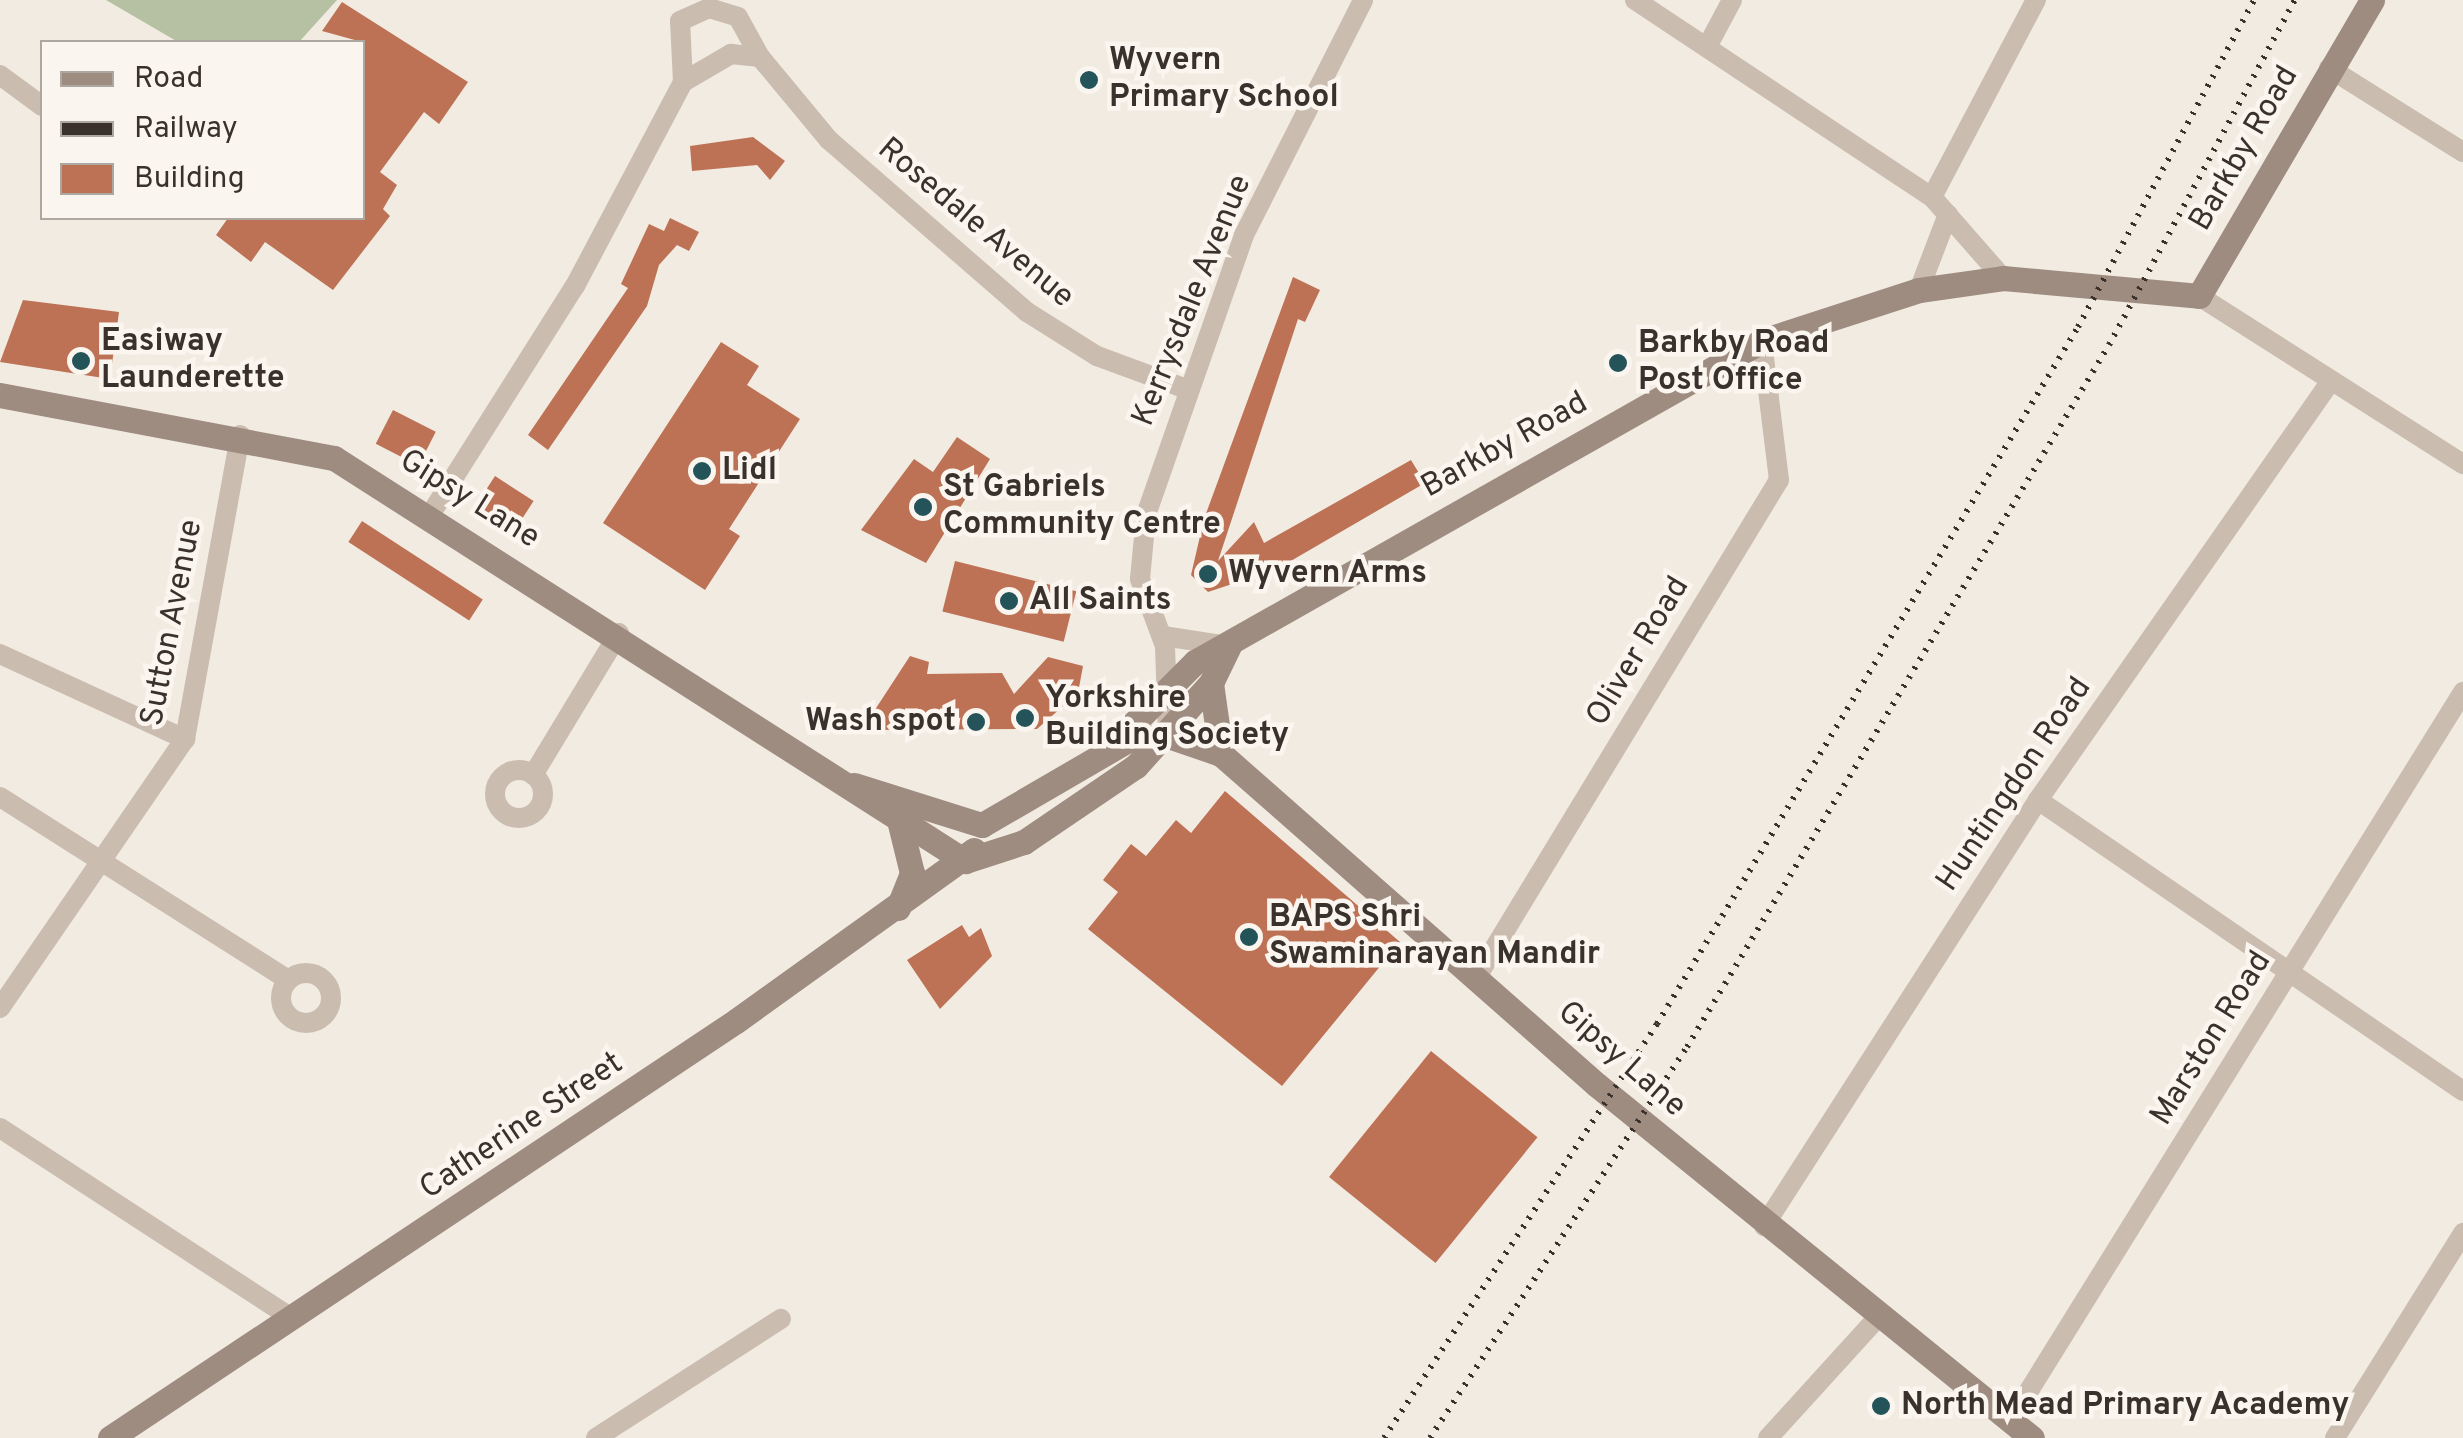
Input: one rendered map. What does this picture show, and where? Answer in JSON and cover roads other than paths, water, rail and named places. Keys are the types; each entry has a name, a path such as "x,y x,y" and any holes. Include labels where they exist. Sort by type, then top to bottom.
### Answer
{"street":[{"name":"Kerrysdale Avenue","path":"1168,736 1164,636 1140,579 1141,542 1186,389 1244,235 1363,0"},
{"path":"1635,0 1932,198 2003,278"},
{"path":"1707,48 1732,0"},
{"path":"1932,198 2036,0"},
{"name":"Barkby Road","path":"1111,746 1168,686 1229,646 1762,341 1919,290 2003,278 2199,296 2372,0"},
{"name":"Rosedale Avenue","path":"684,82 680,22 709,8 738,17 760,57 829,140 1027,312 1097,356 1186,389"},
{"path":"430,515 575,286 684,82 731,54 760,57"},
{"path":"2329,68 2463,152"},
{"path":"0,74 40,104"},
{"path":"1919,290 1948,214"},
{"path":"2199,296 2328,385 2463,464"},
{"name":"Oliver Road","path":"1478,975 1779,480 1762,341"},
{"name":"Huntingdon Road","path":"1764,1226 2038,800 2328,385"},
{"name":"Gipsy Lane","path":"0,395 240,435 334,458 619,633 965,860"},
{"name":"Sutton Avenue","path":"0,1008 95,860 184,739 240,435"},
{"path":"533,775 619,633"},
{"path":"965,860 1024,842 1168,736 1210,683 1229,646 1164,636"},
{"path":"0,654 184,739"},
{"path":"1210,683 1221,754"},
{"name":"Marston Road","path":"2012,1418 2463,692"},
{"name":"Gipsy Lane","path":"854,785 962,825 1000,820 1111,746 1168,736 1221,754 1764,1226 2012,1418 2032,1438"},
{"path":"0,797 288,980"},
{"path":"2038,800 2463,1091"},
{"path":"898,908 912,860 899,820"},
{"path":"965,860 1000,820"},
{"name":"Catherine Street","path":"110,1438 965,860"},
{"path":"0,1128 290,1317"},
{"path":"2335,1438 2463,1233"},
{"path":"1768,1438 1880,1316"},
{"path":"596,1438 781,1319"}],"railway":[{"path":"1384,1438 1657,1024 2078,327 2254,0"},
{"path":"1430,1438 1687,1047 2109,345 2295,0"}],"place":[{"name":"Wyvern Primary School","path":"1089,80"},
{"name":"Easiway Launderette","path":"81,361"},
{"name":"Barkby Road Post Office","path":"1618,363"},
{"name":"Lidl","path":"702,471"},
{"name":"St Gabriels Community Centre","path":"923,507"},
{"name":"Wyvern Arms","path":"1208,574"},
{"name":"All Saints","path":"1009,601"},
{"name":"Yorkshire Building Society","path":"1025,718"},
{"name":"Wash spot","path":"976,722"},
{"name":"BAPS Shri Swaminarayan Mandir","path":"1249,937"},
{"name":"North Mead Primary Academy","path":"1881,1406"}]}
